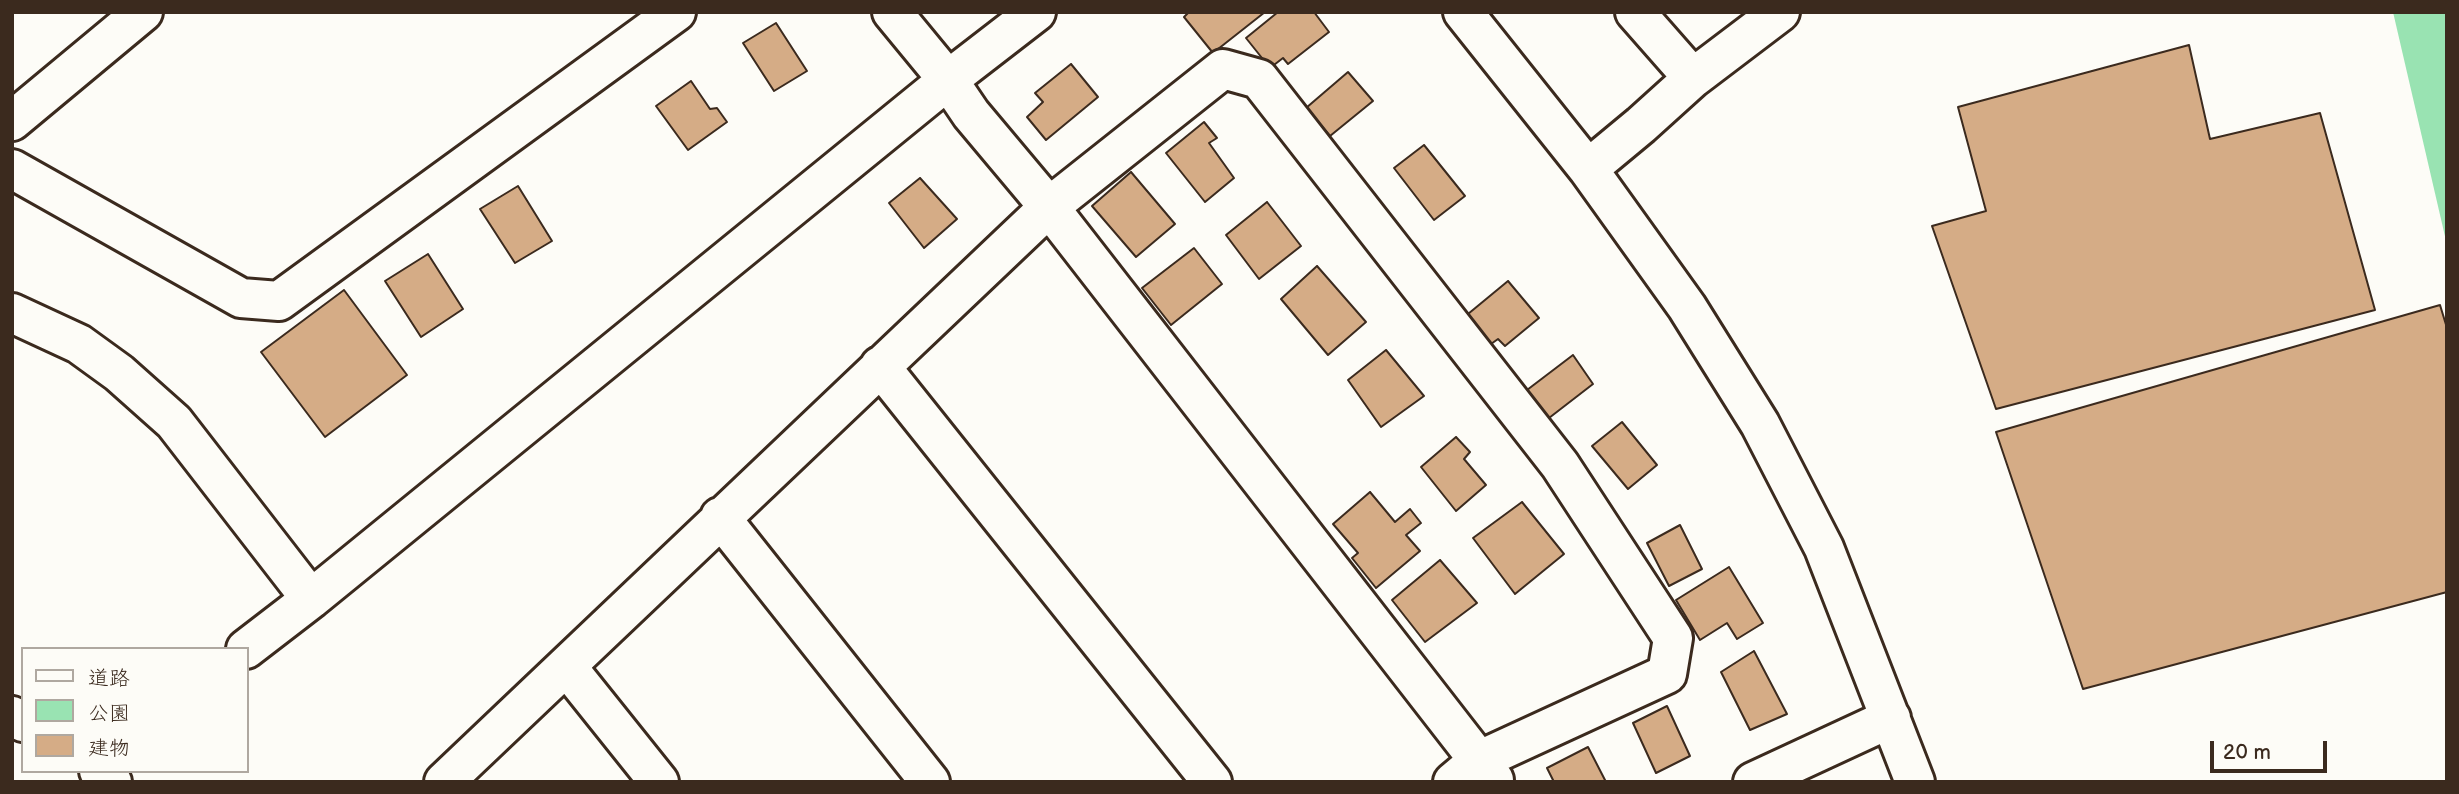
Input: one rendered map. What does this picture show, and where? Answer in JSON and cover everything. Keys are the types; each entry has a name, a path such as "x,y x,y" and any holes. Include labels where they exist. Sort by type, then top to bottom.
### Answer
{"street":[{"path":"12,121 143,12"},
{"path":"12,169 241,298 279,301 676,12"},
{"path":"444,782 1049,207 1223,69 1259,79 1560,465 1673,638 1667,674 1475,775 1049,207 971,114 948,80 892,12"},
{"path":"248,647 948,80 1036,12"},
{"path":"1463,12 1588,169 1686,307 1760,424 1824,548 1915,782"},
{"path":"1635,12 1693,78"},
{"path":"1588,169 1693,78 1780,12"},
{"path":"12,313 79,344 119,373 174,422 311,599"},
{"path":"880,366 1212,782"},
{"path":"720,517 930,782"},
{"path":"568,667 659,782"},
{"path":"1752,782 1891,718"}],"green space":[{"path":"2393,12 2447,12 2447,245"}],"building":[{"path":"1189,12 1265,12 1213,53 1184,17"},
{"path":"1278,12 1314,12 1329,32 1288,64 1283,58 1270,68 1246,38"},
{"path":"776,23 807,71 774,91 743,43"},
{"path":"2189,45 2210,139 2320,113 2375,310 1996,409 1932,226 1986,211 1958,107"},
{"path":"1071,64 1098,97 1046,140 1027,117 1043,102 1035,93"},
{"path":"1348,72 1373,101 1330,136 1306,108"},
{"path":"691,81 710,109 717,108 727,122 688,150 656,106"},
{"path":"1204,122 1217,138 1209,143 1234,178 1205,202 1166,153"},
{"path":"1424,145 1465,196 1434,220 1394,168"},
{"path":"1131,172 1175,224 1136,257 1092,206"},
{"path":"920,178 957,219 924,248 889,203"},
{"path":"518,186 552,241 515,263 480,209"},
{"path":"1267,202 1301,246 1259,279 1226,235"},
{"path":"1194,248 1222,284 1171,325 1142,288"},
{"path":"428,254 463,309 421,337 385,281"},
{"path":"1317,266 1366,322 1328,355 1281,299"},
{"path":"1508,281 1539,318 1505,346 1498,339 1491,344 1468,314"},
{"path":"344,290 407,375 325,437 261,352"},
{"path":"2440,305 2447,328 2447,592 2083,689 1996,432"},
{"path":"1386,350 1424,396 1381,427 1348,380"},
{"path":"1573,355 1593,384 1549,418 1527,390"},
{"path":"1622,422 1657,465 1628,489 1592,446"},
{"path":"1456,437 1470,452 1464,459 1486,485 1456,511 1421,467"},
{"path":"1370,492 1395,522 1410,509 1421,523 1406,535 1420,551 1376,588 1352,558 1358,553 1333,524"},
{"path":"1522,502 1564,554 1515,594 1473,538"},
{"path":"1680,525 1702,569 1669,586 1647,543"},
{"path":"1440,560 1477,603 1425,642 1392,600"},
{"path":"1729,567 1763,623 1737,639 1727,623 1700,640 1676,600"},
{"path":"1754,651 1787,714 1750,730 1721,672"},
{"path":"1667,706 1690,756 1656,773 1633,723"},
{"path":"1588,747 1606,782 1554,782 1547,768"}]}
